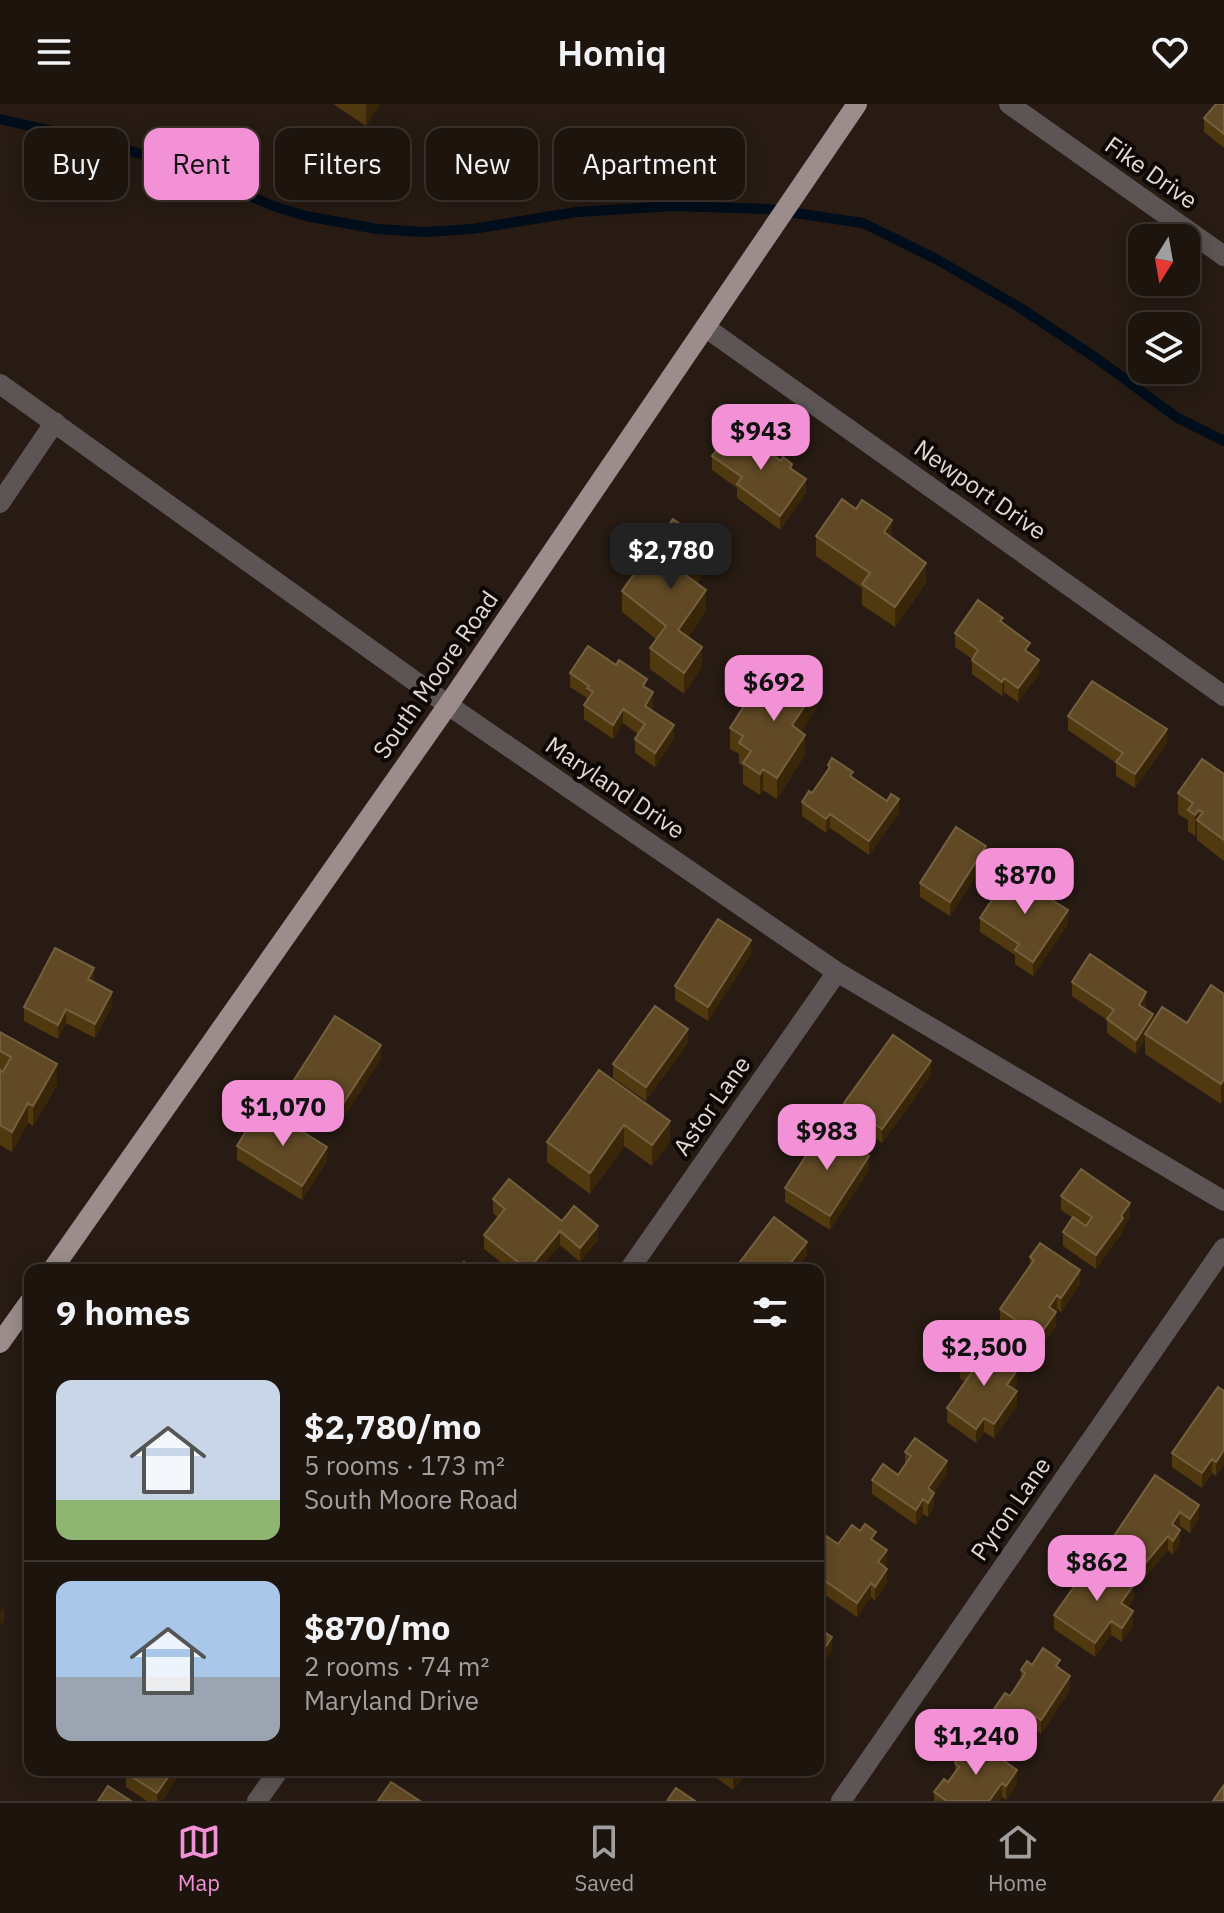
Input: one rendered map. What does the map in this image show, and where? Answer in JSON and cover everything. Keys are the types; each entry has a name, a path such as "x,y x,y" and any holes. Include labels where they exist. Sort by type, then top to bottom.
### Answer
{"main road":[{"name":"South Moore Road","path":"56,1264 448,705 857,104"},
{"path":"0,1343 24,1309"}],"street":[{"name":"Fike Drive","path":"1009,104 1224,256"},
{"name":"Newport Drive","path":"705,327 1224,696"},
{"name":"Maryland Drive","path":"0,384 448,705 837,972 1224,1201"},
{"path":"0,503 55,422"},
{"name":"Astor Lane","path":"633,1264 837,972"},
{"name":"Pyron Lane","path":"841,1801 1224,1248"},
{"path":"257,1801 275,1776"}],"building":[{"path":"1216,104 1224,104 1224,134 1204,118"},
{"path":"744,433 781,461 783,457 792,464 790,468 806,479 780,516 737,484 742,477 712,456 727,437 736,444"},
{"path":"842,499 856,509 862,500 892,520 884,532 926,563 895,607 862,584 870,573 816,536"},
{"path":"673,519 709,545 687,576 706,590 678,630 702,647 684,673 650,648 666,626 622,591"},
{"path":"978,600 1030,643 1025,650 1039,660 1018,688 1004,678 1002,682 972,660 978,650 955,633"},
{"path":"588,646 616,665 619,660 647,679 643,686 653,692 645,706 674,725 655,753 635,739 645,724 623,709 613,725 584,705 593,692 570,673"},
{"path":"787,665 818,686 792,725 805,735 777,778 763,769 760,774 743,763 751,751 739,743 743,736 730,728 751,695 763,702"},
{"path":"1092,681 1167,729 1135,774 1116,762 1123,753 1068,716"},
{"path":"832,758 853,772 850,776 887,801 891,794 899,799 869,841 830,814 826,819 802,802 830,767"},
{"path":"1202,759 1224,774 1224,840 1197,820 1203,812 1199,810 1195,815 1188,810 1193,803 1178,793"},
{"path":"956,827 986,846 950,902 920,883"},
{"path":"1008,876 1033,893 1039,882 1056,893 1052,900 1068,910 1033,962 1015,950 1019,944 980,918"},
{"path":"718,919 751,940 708,1007 675,986"},
{"path":"55,948 94,968 88,979 112,992 95,1024 66,1009 58,1025 24,1007"},
{"path":"1090,954 1146,992 1139,1005 1153,1014 1136,1040 1107,1019 1114,1010 1072,982"},
{"path":"1211,985 1224,994 1224,1079 1221,1084 1145,1034 1162,1007 1187,1023"},
{"path":"655,1006 688,1029 646,1087 613,1064"},
{"path":"335,1016 381,1045 339,1110 294,1080"},
{"path":"0,1032 57,1064 33,1106 28,1103 12,1132 0,1125 0,1070 3,1072 11,1057 0,1051"},
{"path":"893,1035 931,1061 882,1129 844,1103"},
{"path":"599,1070 670,1121 652,1145 624,1125 590,1173 547,1142"},
{"path":"269,1111 327,1147 302,1186 237,1146 252,1121 260,1126"},
{"path":"825,1127 869,1156 830,1216 785,1188"},
{"path":"1081,1169 1130,1203 1096,1255 1063,1232 1073,1217 1086,1226 1092,1217 1061,1196"},
{"path":"509,1179 562,1221 574,1206 598,1226 580,1248 560,1231 533,1264 520,1264 484,1235 505,1209 493,1199"},
{"path":"774,1217 807,1242 790,1264 739,1264"},
{"path":"1040,1243 1080,1270 1061,1298 1057,1295 1049,1307 1056,1312 1039,1336 1000,1309 1034,1260 1030,1257"},
{"path":"976,1342 1017,1370 1007,1385 1017,1391 994,1424 984,1418 976,1429 947,1408 972,1372 960,1364"},
{"path":"1218,1387 1224,1391 1224,1450 1216,1462 1212,1459 1202,1473 1172,1453"},
{"path":"915,1438 947,1461 928,1488 934,1493 928,1503 923,1499 916,1510 872,1480 883,1464 898,1475 911,1456 905,1452"},
{"path":"1155,1475 1199,1505 1190,1519 1180,1512 1172,1524 1180,1530 1173,1541 1168,1536 1144,1565 1110,1542"},
{"path":"865,1524 876,1532 871,1539 887,1550 878,1562 887,1569 875,1587 871,1583 857,1603 824,1580 824,1539 826,1536 838,1544 852,1525 860,1531"},
{"path":"1101,1561 1134,1584 1121,1603 1133,1611 1122,1628 1111,1621 1095,1643 1054,1615 1083,1574 1089,1578"},
{"path":"824,1632 832,1637 824,1649"},
{"path":"1043,1648 1060,1660 1056,1666 1070,1676 1041,1720 1035,1716 1026,1730 1012,1722 1009,1726 1002,1722 1005,1717 994,1709 1005,1693 1010,1696 1025,1673 1021,1670 1027,1661 1032,1665"},
{"path":"977,1742 1017,1770 1006,1786 1002,1783 989,1801 947,1801 934,1792 944,1779 948,1782 959,1767 955,1763 960,1754 966,1758"},
{"path":"131,1776 169,1776 157,1793"},
{"path":"391,1782 420,1801 378,1801"},
{"path":"1224,1785 1224,1801 1213,1801"},
{"path":"108,1786 131,1801 98,1801"},
{"path":"676,1788 695,1801 667,1801"}],"waterway":[{"path":"0,119 165,161 276,207 306,216 377,229 425,232 472,229 577,212 672,206 768,209 863,223 936,259 1019,307 1099,360 1176,417 1224,441"}]}
